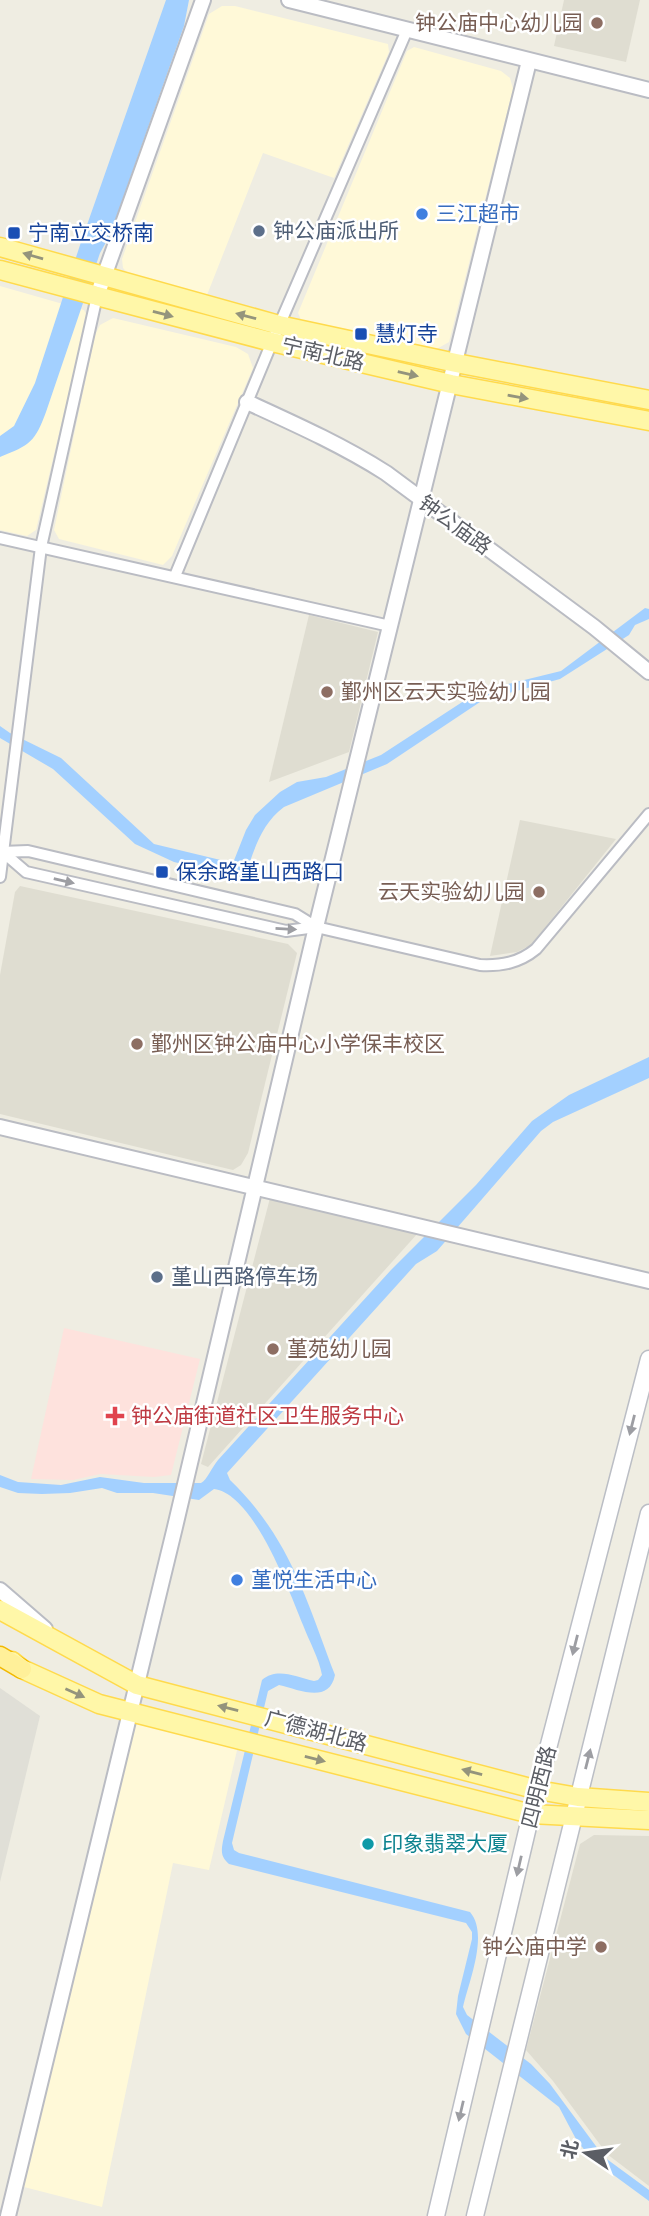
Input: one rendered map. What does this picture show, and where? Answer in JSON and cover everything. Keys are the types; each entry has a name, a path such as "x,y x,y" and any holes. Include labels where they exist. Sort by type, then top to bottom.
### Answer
{"highway":[{"path":"0,1656 22,1669"}],"main road":[{"name":"宁南北路","path":"0,247 102,277 275,334 451,384 649,421"},
{"name":"宁南北路","path":"0,270 95,296 275,334 456,363 649,400"},
{"name":"四明西路","path":"436,2216 531,1814 649,1359"},
{"name":"四明西路","path":"475,2216 649,1513"},
{"name":"广德湖北路","path":"0,1610 136,1685 538,1790 578,1797 649,1802"},
{"name":"广德湖北路","path":"22,1669 99,1704 531,1814 649,1820"}],"street":[{"path":"0,877 41,547 95,296 203,0"},
{"path":"289,0 649,90"},
{"path":"175,576 275,334 407,30"},
{"path":"8,2216 175,1527 349,789 529,61"},
{"name":"钟公庙路","path":"247,402 351,451 594,627 649,672"},
{"path":"0,538 390,626"},
{"path":"2,853 26,872 286,931 316,928 480,964 499,965 524,958 536,949 649,814"},
{"path":"2,853 28,851 295,914 316,928"},
{"path":"0,1127 649,1281"},
{"path":"0,1590 62,1643"}],"shaded area":[{"name":"钟公庙中心幼儿园","path":"564,0 640,0 626,62 554,46"},
{"path":"222,6 235,6 388,44 389,52 334,178 263,153 207,295 132,277 123,268 122,259 209,14"},
{"path":"414,47 501,71 510,78 513,89 449,342 435,350 301,320 298,313 407,51"},
{"path":"0,286 84,310 87,316 36,530 27,536 0,530"},
{"path":"113,318 236,347 248,354 253,368 172,556 163,565 59,539 54,530 95,335 100,325"},
{"name":"鄞州区云天实验幼儿园","path":"309,615 378,632 349,752 269,782"},
{"name":"云天实验幼儿园","path":"520,820 616,839 531,945 517,952 490,956"},
{"name":"鄞州区钟公庙中心小学保丰校区","path":"20,886 288,944 297,953 248,1153 241,1165 233,1170 0,1114 0,975 15,892"},
{"name":"堇苑幼儿园","path":"270,1198 418,1233 208,1467 201,1464"},
{"name":"钟公庙街道社区卫生服务中心","path":"64,1328 200,1359 171,1475 154,1477 100,1474 73,1480 31,1479"},
{"path":"0,1688 40,1716 0,1882"},
{"path":"134,1719 238,1746 209,1870 173,1863 102,2207 24,2187"},
{"name":"钟公庙中学","path":"594,1835 649,1836 649,2186 607,2154 553,2081 526,2050 580,1844"}],"water":[{"path":"166,0 189,0 184,26 110,235 100,253 46,412 30,441 0,457 0,436 14,426 35,383 81,242"},
{"path":"645,608 649,609 649,619 635,625 629,635 560,679 483,700 387,764 284,807 263,830 244,879 174,862 135,844 53,769 0,738 0,726 61,758 154,844 233,863 255,815 280,792 297,782 326,777 381,755 473,695 561,671"},
{"path":"649,1057 649,1078 553,1122 541,1131 437,1251 416,1264 227,1473 268,1524 282,1547 305,1595 335,1675 327,1690 320,1692 304,1692 279,1685 268,1691 232,1843 234,1850 470,1912 478,1932 478,1945 463,2007 467,2015 531,2064 550,2084 604,2157 649,2190 649,2201 593,2160 577,2141 559,2107 466,2034 456,2014 472,1939 472,1932 466,1923 229,1864 224,1859 223,1841 262,1680 280,1674 314,1681 322,1675 279,1568 256,1525 243,1508 229,1495 214,1489 199,1500 153,1493 117,1493 102,1488 70,1493 18,1493 0,1487 0,1475 18,1482 61,1485 100,1477 144,1483 201,1483 218,1460 391,1270 476,1185 532,1121 569,1095"}],"place":[{"name":"钟公庙中心幼儿园","path":"597,23"},
{"name":"三江超市","path":"422,214"},
{"name":"钟公庙派出所","path":"259,231"},
{"name":"宁南立交桥南","path":"14,233"},
{"name":"慧灯寺","path":"361,334"},
{"name":"鄞州区云天实验幼儿园","path":"327,692"},
{"name":"保余路堇山西路口","path":"162,872"},
{"name":"云天实验幼儿园","path":"539,892"},
{"name":"鄞州区钟公庙中心小学保丰校区","path":"137,1044"},
{"name":"堇山西路停车场","path":"157,1277"},
{"name":"堇苑幼儿园","path":"273,1349"},
{"name":"钟公庙街道社区卫生服务中心","path":"115,1416"},
{"name":"堇悦生活中心","path":"237,1580"},
{"name":"印象翡翠大厦","path":"368,1844"},
{"name":"钟公庙中学","path":"601,1947"}]}
